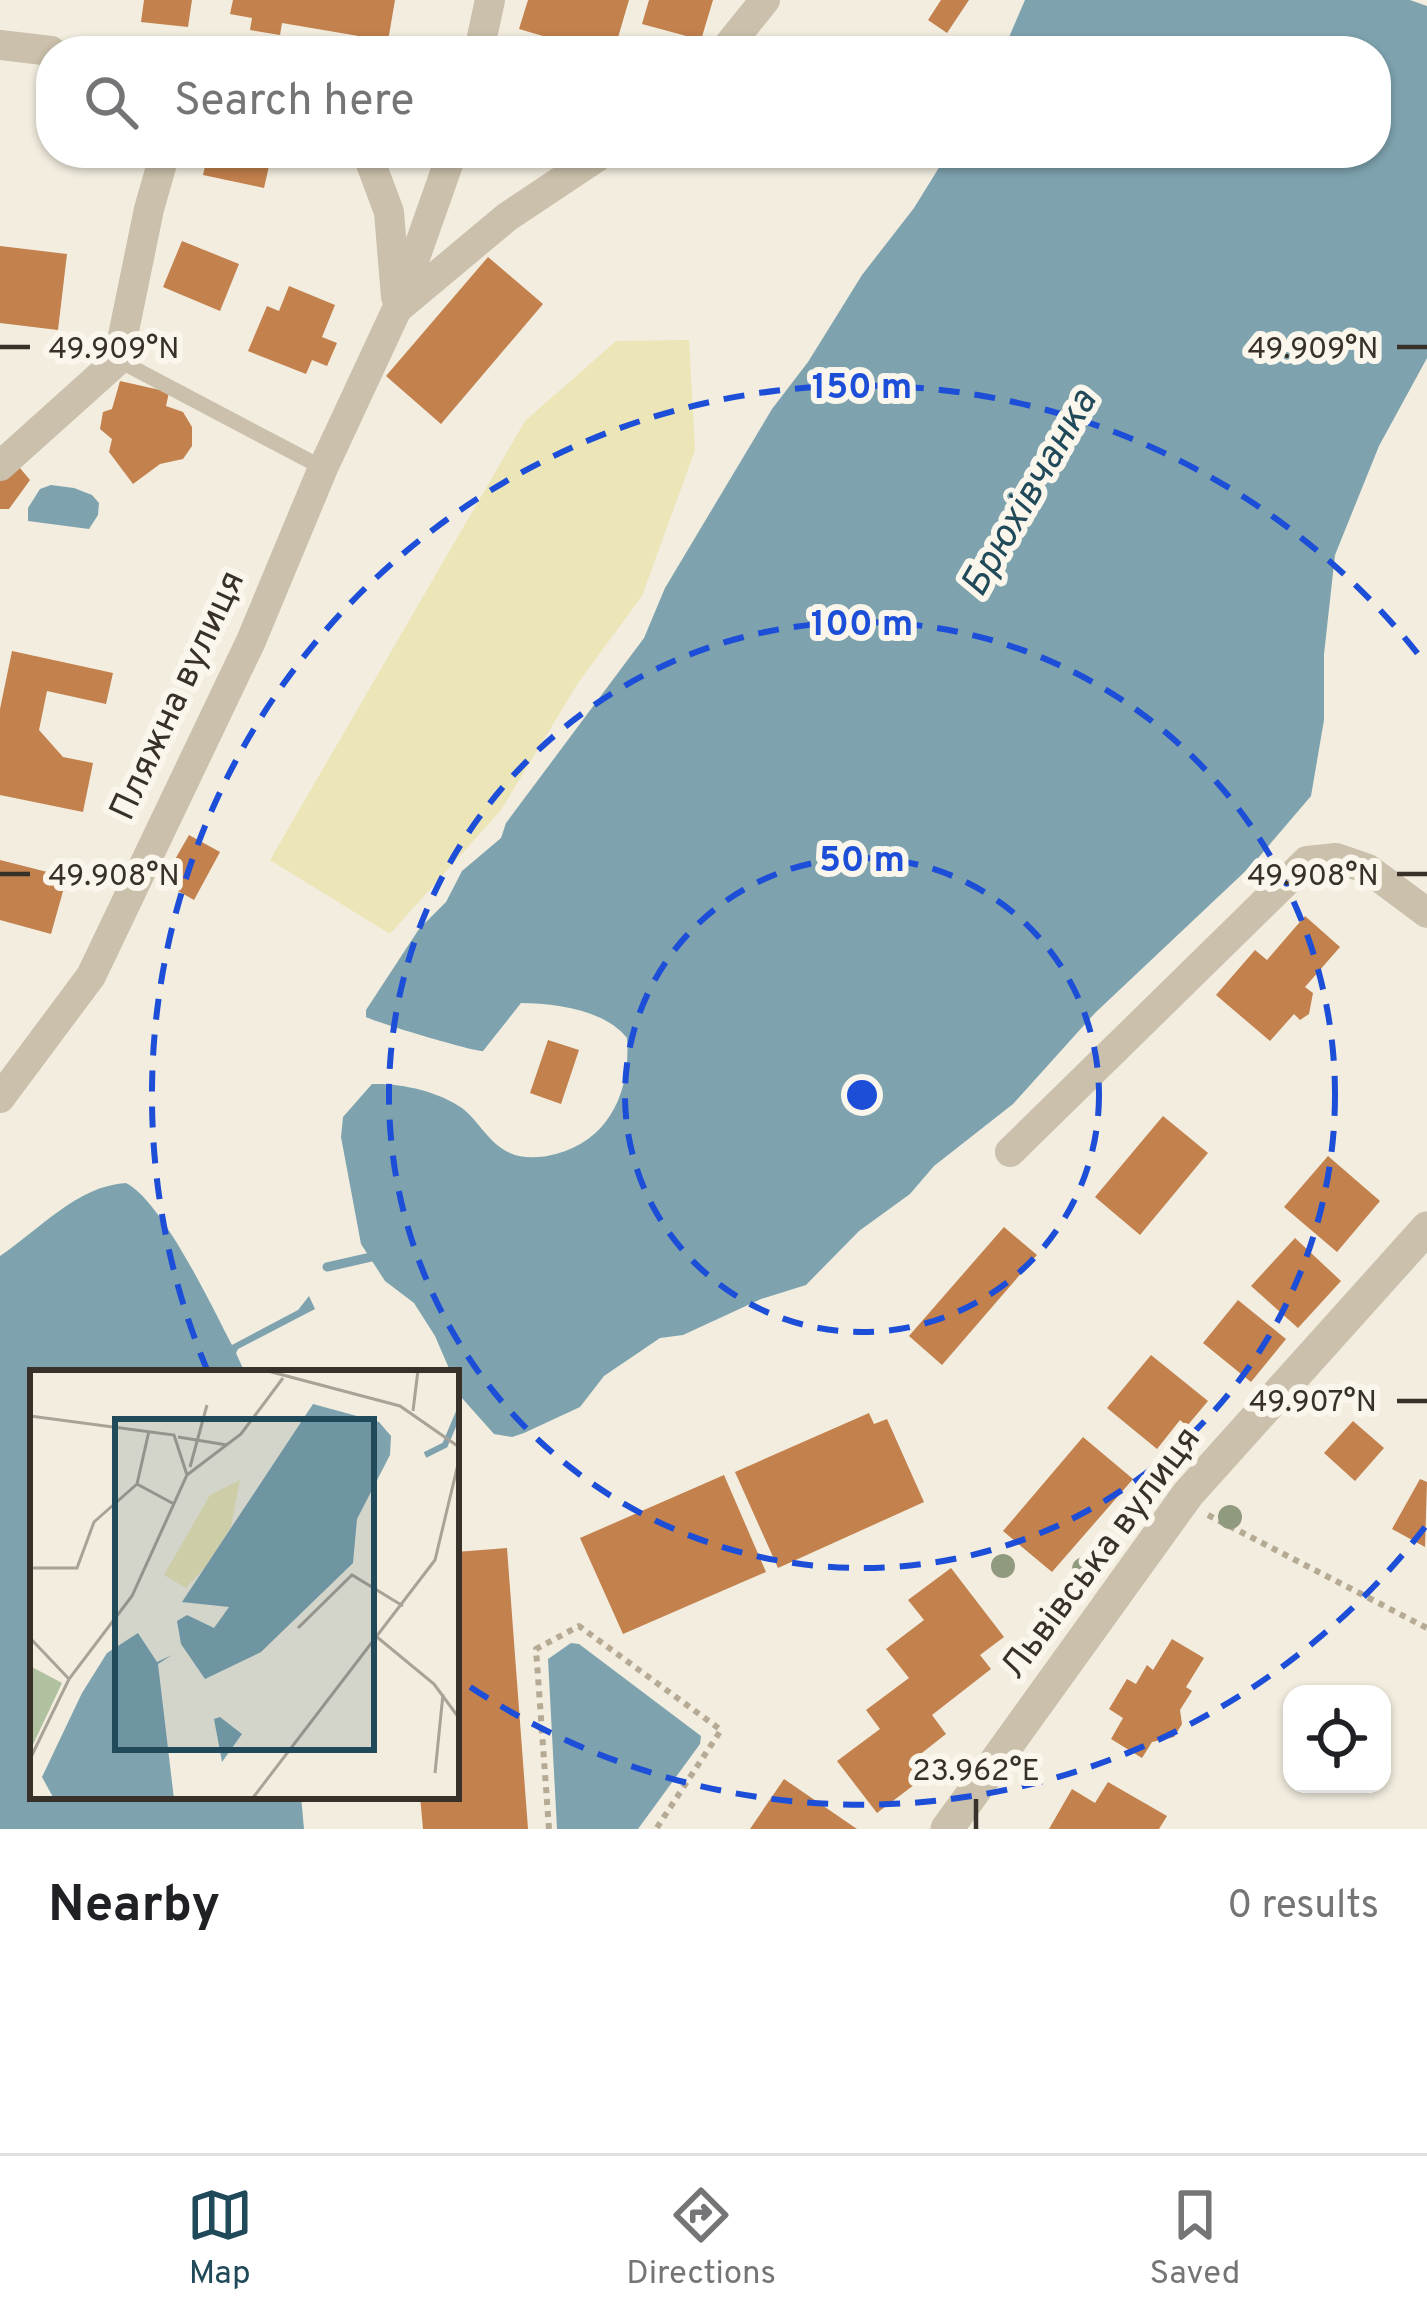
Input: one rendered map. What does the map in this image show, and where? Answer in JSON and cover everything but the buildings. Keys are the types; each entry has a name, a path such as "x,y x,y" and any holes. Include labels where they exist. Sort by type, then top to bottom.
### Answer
{"street":[{"path":"482,36 490,0"},
{"path":"736,36 765,0"},
{"path":"0,45 36,49"},
{"path":"0,466 118,360 161,168"},
{"path":"373,168 388,212 397,309"},
{"name":"Пляжна вулиця","path":"0,1098 92,976 250,641 397,309 447,168"},
{"name":"Пляжна вулиця","path":"397,309 507,217 580,168"},
{"path":"1010,1152 1307,861 1336,858 1368,869 1427,914"},
{"name":"Львівська вулиця","path":"947,1829 1188,1494 1427,1228"}],"lane":[{"path":"118,360 323,468"}],"path":[{"path":"1194,1508 1427,1628"},
{"path":"549,1829 536,1649 579,1626 721,1730 656,1829"}],"sand":[{"path":"689,340 695,450 642,596 578,683 501,810 390,934 270,860 525,421 616,341"}],"water":[{"path":"1025,0 1410,0 1427,6 1427,358 1379,446 1335,555 1324,654 1324,720 1311,796 1253,864 1095,1013 1013,1104 934,1166 910,1194 859,1231 806,1285 761,1299 683,1335 660,1338 604,1376 580,1407 512,1437 494,1434 461,1397 459,1370 450,1370 414,1303 385,1281 361,1244 341,1137 343,1117 372,1084 406,1087 462,1108 510,1153 556,1154 590,1138 613,1111 625,1077 627,1038 593,1015 521,1003 483,1051 374,1020 366,1017 366,1010 419,929 446,902 462,871 501,838 506,823 644,638 665,588 772,409 808,362 862,275 939,168 1391,168 1391,36 1009,36"},
{"path":"51,485 74,488 99,503 89,529 28,521 28,508 40,489"},
{"path":"126,1183 155,1211 232,1345 298,1310 309,1296 315,1309 238,1349 244,1370 30,1370 30,1799 301,1799 304,1829 0,1829 0,1256 59,1211 108,1186"},
{"path":"571,1643 579,1644 701,1736 700,1744 638,1829 557,1829 548,1659"}],"waterway":[{"name":"Брюхівчанка","path":"327,1267 380,1255"}]}
